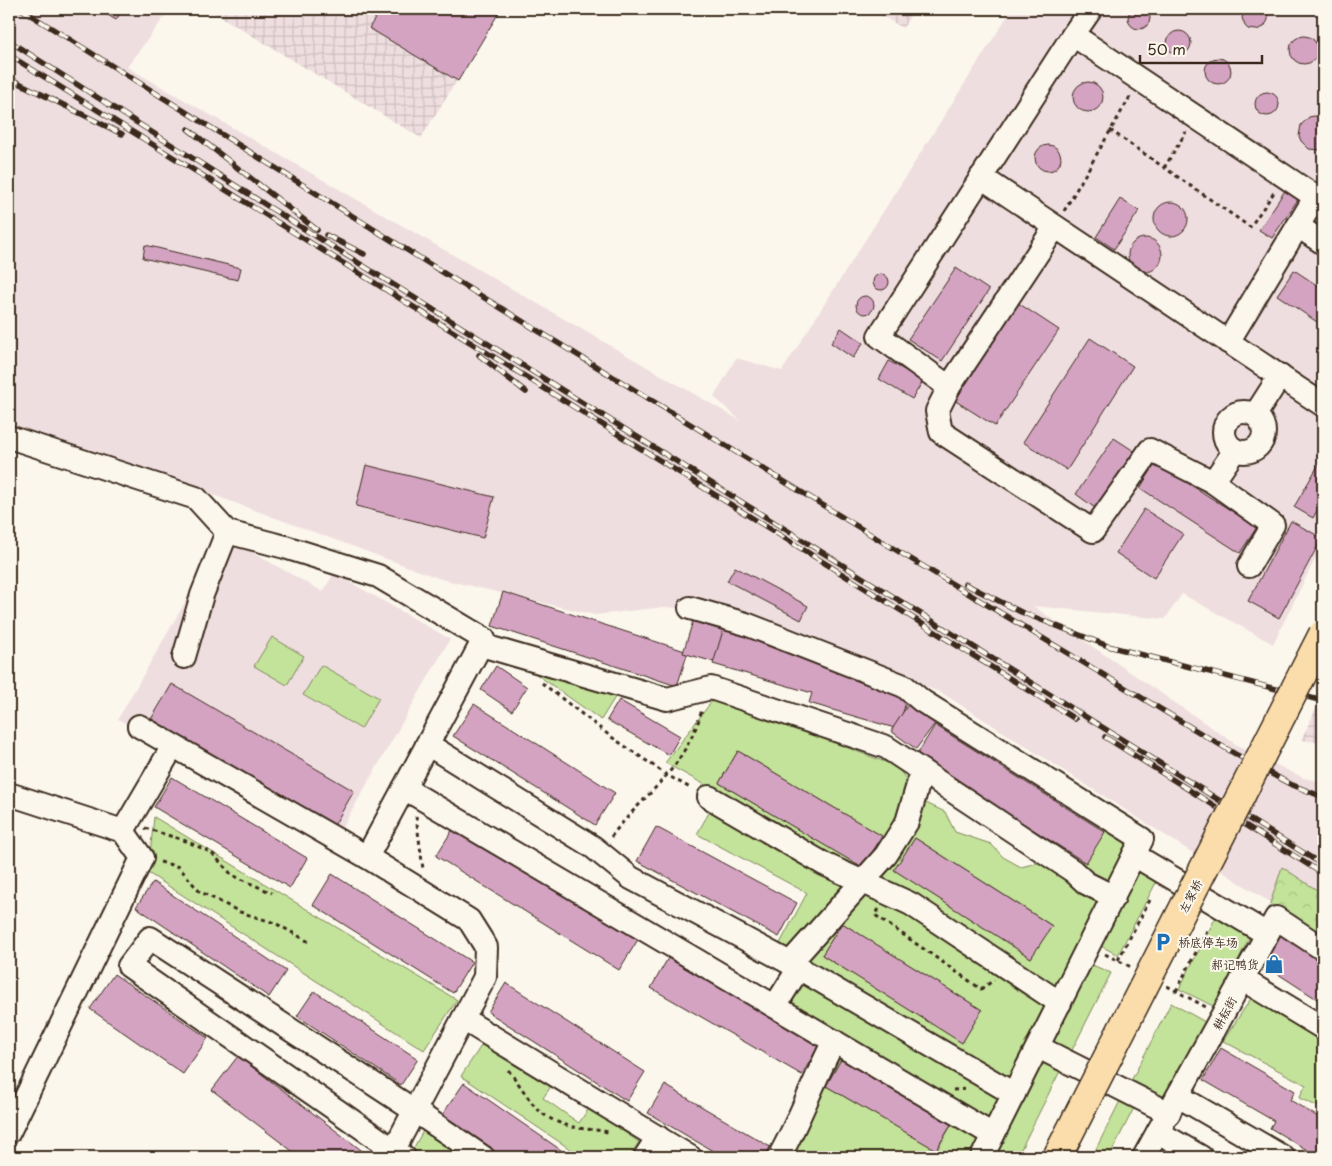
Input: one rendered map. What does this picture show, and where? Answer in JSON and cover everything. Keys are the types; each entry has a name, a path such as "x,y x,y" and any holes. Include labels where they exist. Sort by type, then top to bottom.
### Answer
{"main road":[{"name":"左家桥","path":"1057,1157 1323,634"}],"street":[{"path":"949,387 879,336 1091,9"},
{"path":"1073,35 1320,199 1298,226 1228,342"},
{"path":"981,177 1323,405"},
{"path":"1298,226 1323,243"},
{"path":"1055,227 949,387 937,411 941,432 1093,532 1150,450 1213,482 1273,525 1249,566"},
{"path":"1213,482 1235,450 1228,445 1225,439 1224,426 1228,419 1238,412 1256,415 1280,376"},
{"path":"9,437 196,498 226,532 285,547 378,576 484,639 366,857"},
{"path":"184,657 202,596 226,532"},
{"path":"690,608 746,624 904,686 922,701 1267,934"},
{"path":"481,645 667,699 711,688 886,746 1073,871 1086,883 1114,897"},
{"path":"139,726 366,857 468,920 486,947 485,977 415,1110 396,1155 129,966 150,938 415,1110 483,1157"},
{"path":"428,744 600,852 631,878 794,966 1014,1094"},
{"path":"125,827 173,746"},
{"path":"775,1006 794,966 886,854 907,822 922,771"},
{"path":"404,788 993,1135"},
{"path":"9,794 125,827 142,858 9,1132"},
{"path":"709,797 824,864 911,904 1060,1003"},
{"path":"982,1157 1138,847"},
{"name":"耕耘街","path":"1144,1157 1276,918 1323,950"},
{"path":"1242,980 1323,1028"},
{"path":"463,1019 690,1157"},
{"path":"779,1157 793,1132 818,1072 834,1041"},
{"path":"1038,1047 1173,1104 1283,1157"},
{"path":"1158,1132 1201,1157"},
{"path":"645,1157 658,1138"}],"path":[{"path":"1055,227 1110,130 1141,80"},
{"path":"1164,168 1196,116"},
{"path":"1110,130 1250,227 1285,176"},
{"path":"600,852 621,823 667,776 690,740 702,711 703,690"},
{"path":"125,827 186,841 212,852 232,875 272,893"},
{"path":"142,858 179,868 199,890 240,912 275,923 311,943"},
{"path":"890,895 875,915 981,989 1010,970"},
{"path":"1118,960 1150,898"},
{"path":"1176,991 1209,927"},
{"path":"502,1065 509,1071 532,1104 552,1120 574,1127 612,1133"},
{"path":"944,1090 969,1089 991,1081"}],"shaded area":[{"path":"9,9 170,9 127,67 741,421 714,397 736,358 782,371 1012,9 1323,9 1323,543 1273,644 1182,594 1165,619 1033,606 1243,749 1304,778 1323,782 1323,936 942,693 739,613 664,607 595,615 441,579 208,493 9,429"},
{"path":"208,9 501,9 421,138"},
{"path":"870,9 914,9 903,28"},
{"path":"223,536 323,592 334,573 450,639 334,842 118,719"},
{"path":"1323,694 1323,743 1301,740"}],"green space":[{"path":"272,637 304,656 287,685 254,666"},
{"path":"522,664 617,694 601,720"},
{"path":"321,665 379,698 361,729 303,695"},
{"path":"712,701 811,734 896,766 924,802 945,812 955,832 991,844 1003,857 1021,867 1041,862 1072,877 1109,824 1134,840 970,1157 792,1157 846,1036 786,1003 807,959 778,947 807,893 697,834 720,793 665,763","holes":["738,751 882,836 864,868 719,783","915,838 1051,925 1031,958 895,870","842,923 982,1010 962,1042 822,955","843,1057 954,1121 937,1150 826,1086"]},
{"path":"154,817 457,1000 424,1050 148,873"},
{"path":"1142,864 1160,875 1118,955 1099,945"},
{"path":"1282,867 1323,894 1323,937 1270,904"},
{"path":"1219,911 1253,930 1215,1007 1179,989"},
{"path":"1090,964 1111,973 1070,1054 1051,1045"},
{"path":"1252,997 1323,1043 1323,1109 1299,1098 1306,1085 1223,1041"},
{"path":"1171,1003 1207,1023 1167,1103 1129,1085"},
{"path":"485,1040 552,1085 543,1098 579,1123 589,1108 639,1142 629,1157 582,1157 461,1076"},
{"path":"1048,1062 1061,1069 1017,1157 993,1157 1038,1067"},
{"path":"1123,1095 1137,1102 1109,1157 1092,1157"},
{"path":"424,1129 465,1157 426,1157 413,1149"}],"building":[{"path":"1135,7 1143,7 1150,14 1150,22 1143,29 1135,29 1128,22 1128,14"},
{"path":"98,9 123,9 116,20"},
{"path":"381,9 501,9 458,81 369,28"},
{"path":"1245,9 1265,9 1268,20 1264,27 1256,30 1248,29 1242,18"},
{"path":"1179,31 1188,34 1191,43 1188,52 1179,55 1170,52 1167,43 1170,34"},
{"path":"1304,36 1314,40 1318,50 1314,60 1304,64 1294,60 1290,50 1294,40"},
{"path":"1218,58 1227,62 1231,71 1227,80 1218,84 1209,80 1205,71 1209,62"},
{"path":"1088,82 1099,86 1103,97 1099,108 1088,112 1077,108 1073,97 1077,86"},
{"path":"1267,92 1276,95 1279,104 1276,113 1267,116 1258,113 1255,104 1258,95"},
{"path":"1309,117 1323,118 1323,149 1320,150 1309,149 1299,136 1301,125"},
{"path":"1048,145 1057,149 1061,158 1057,167 1048,171 1039,167 1035,158 1039,149"},
{"path":"1286,189 1299,198 1272,238 1259,230"},
{"path":"1120,199 1139,211 1114,249 1096,237"},
{"path":"1171,202 1178,203 1183,207 1187,212 1187,226 1183,231 1178,235 1171,236 1164,235 1159,231 1155,226 1154,219 1155,212 1159,207 1164,203"},
{"path":"1145,238 1152,239 1157,243 1161,248 1161,262 1157,267 1152,271 1145,272 1138,271 1133,267 1129,262 1128,255 1129,248 1133,243 1138,239"},
{"path":"145,245 241,268 238,280 143,258"},
{"path":"956,268 989,290 942,361 908,339"},
{"path":"1294,270 1323,289 1323,326 1277,295"},
{"path":"878,274 884,274 889,279 887,288 878,290 873,285 873,279"},
{"path":"865,296 871,299 874,305 871,311 865,314 859,311 856,305 859,299"},
{"path":"1018,303 1059,330 995,426 954,400"},
{"path":"841,328 863,343 853,358 831,343"},
{"path":"1090,338 1133,366 1067,470 1023,442"},
{"path":"889,361 923,381 912,399 879,379"},
{"path":"1114,438 1134,451 1095,508 1076,494"},
{"path":"1323,457 1323,500 1313,518 1294,507"},
{"path":"1156,463 1257,527 1240,553 1140,488"},
{"path":"366,465 494,497 483,538 356,506"},
{"path":"1144,509 1183,534 1154,578 1116,553"},
{"path":"1291,521 1322,538 1279,618 1248,601"},
{"path":"735,567 808,606 801,620 727,581"},
{"path":"503,592 688,652 677,686 492,626"},
{"path":"693,621 725,631 714,662 683,653"},
{"path":"724,627 823,656 820,666 909,692 898,729 809,703 812,693 713,664"},
{"path":"496,666 527,687 512,711 481,690"},
{"path":"172,684 354,791 332,829 150,721"},
{"path":"619,700 680,736 669,755 607,720"},
{"path":"909,703 936,722 916,749 891,731"},
{"path":"474,704 615,793 595,825 453,736"},
{"path":"935,725 1105,832 1086,863 916,756"},
{"path":"738,751 882,836 863,868 719,783"},
{"path":"172,777 307,858 290,888 154,807"},
{"path":"456,824 639,938 619,970 436,856"},
{"path":"656,827 797,903 779,937 637,861"},
{"path":"915,838 1052,926 1031,958 894,870"},
{"path":"332,874 472,962 453,993 313,905"},
{"path":"153,882 286,971 269,997 136,907"},
{"path":"842,923 982,1010 962,1043 822,955"},
{"path":"1280,933 1323,960 1323,1003 1261,963"},
{"path":"668,958 819,1045 802,1075 651,988"},
{"path":"114,974 208,1038 183,1074 90,1009"},
{"path":"506,983 645,1072 627,1101 488,1012"},
{"path":"314,991 418,1059 401,1085 297,1016"},
{"path":"1221,1048 1295,1091 1290,1100 1323,1120 1323,1157 1319,1157 1270,1128 1274,1121 1203,1080"},
{"path":"238,1056 369,1156 300,1157 212,1090"},
{"path":"843,1056 954,1120 936,1150 826,1086"},
{"path":"464,1083 571,1157 503,1157 442,1115"},
{"path":"665,1085 772,1148 766,1157 723,1157 648,1113"}],"railway":[{"path":"21,9 447,275 891,547 1237,755 1290,784 1323,797"},
{"path":"9,41 269,207 1323,865"},
{"path":"9,55 1075,719"},
{"path":"9,78 122,134"},
{"path":"188,129 317,230"},
{"path":"326,235 364,254"},
{"path":"479,355 526,392"},
{"path":"965,584 1021,612 1108,646 1323,701"},
{"path":"1105,737 1323,874"}],"place":[{"name":"桥底停车场","path":"1163,942"},
{"name":"郝记鸭货","path":"1274,964"}]}
